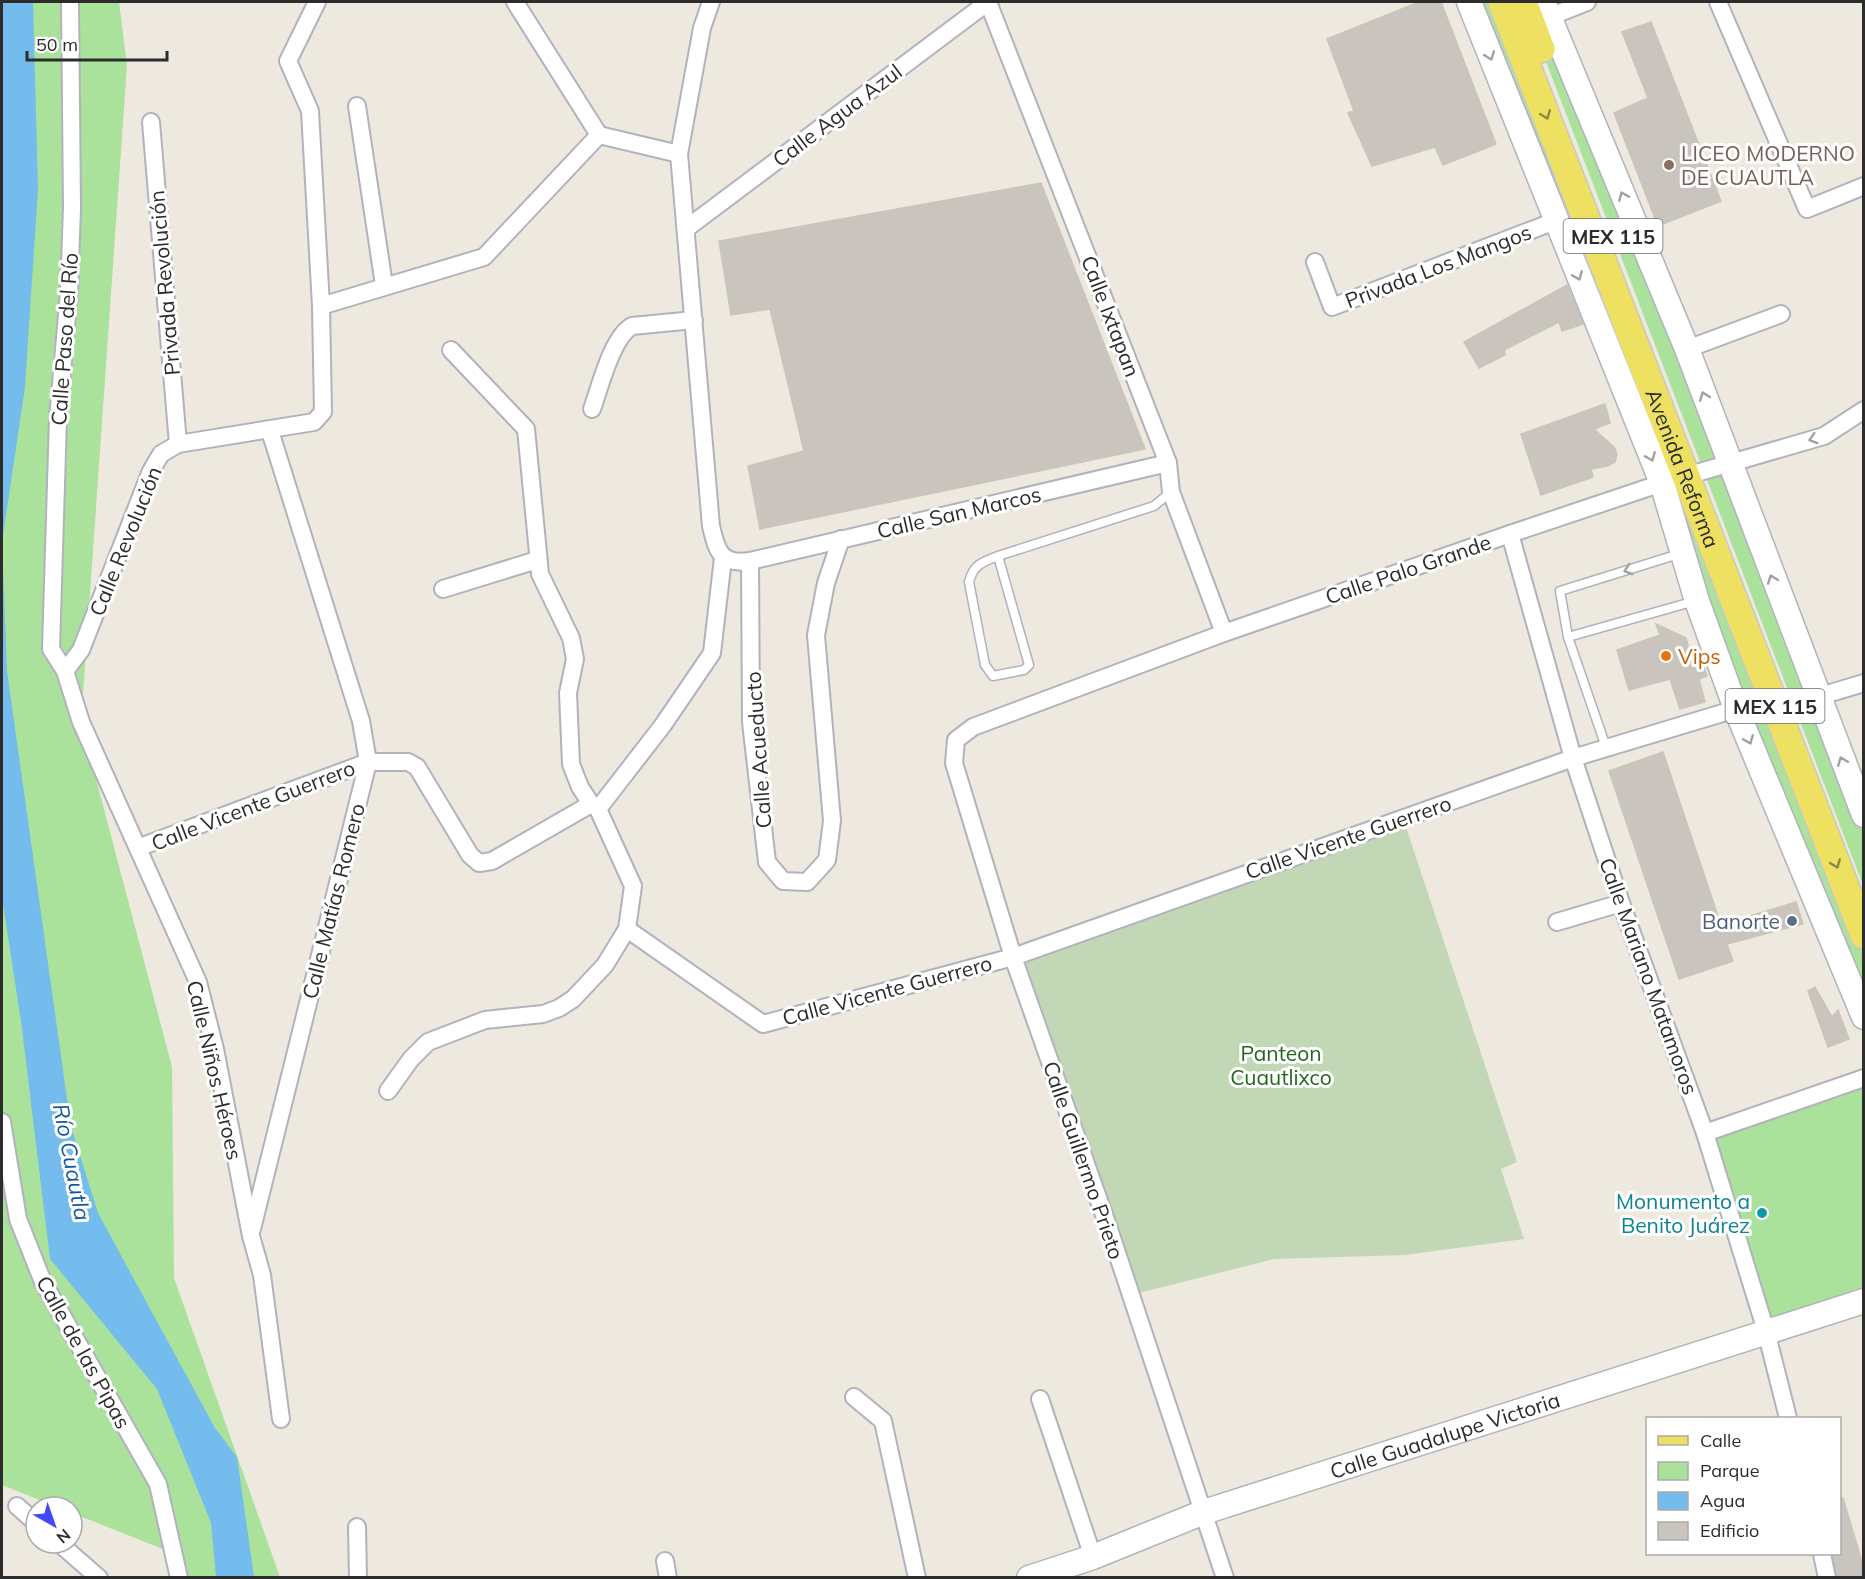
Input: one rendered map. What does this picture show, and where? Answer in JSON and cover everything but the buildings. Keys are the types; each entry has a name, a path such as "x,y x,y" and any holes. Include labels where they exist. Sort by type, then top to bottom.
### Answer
{"main road":[{"name":"Avenida Reforma","path":"1502,2 1863,935"},
{"name":"Avenida Reforma","path":"1523,2 1684,477 1863,885"}],"street":[{"name":"Calle Paso del Río","path":"65,671 51,649 58,418 69,292 72,208 70,2"},
{"path":"317,2 288,61 310,111 321,306 384,285 484,257 598,135"},
{"path":"515,2 598,135 679,154"},
{"path":"711,2 702,28 679,154 711,526 715,545 723,558 736,563 750,561"},
{"name":"Calle Agua Azul","path":"687,228 988,2"},
{"name":"Calle Ixtapan","path":"988,2 1168,463 1171,492 1224,633"},
{"path":"1469,2 1555,221 1684,477 1684,553 1697,601 1736,709 1863,1017"},
{"path":"1587,2 1546,9 1687,349 1863,815"},
{"path":"1718,2 1808,209 1863,186"},
{"path":"357,106 384,285"},
{"name":"Privada Revolución","path":"151,122 178,444"},
{"name":"Privada Los Mangos","path":"1315,262 1332,307 1555,221"},
{"name":"Calle Revolución","path":"65,671 81,650 151,471 161,454 178,444 270,431 314,422 323,412 321,306"},
{"path":"1687,349 1781,314"},
{"path":"592,409 616,344 625,330 632,326 694,320"},
{"path":"388,1091 411,1059 428,1042 485,1020 543,1014 573,999 605,965 627,929 633,885 594,806 580,787 571,764 568,693 575,659 571,638 552,604 537,560 530,444 526,429 451,350"},
{"name":"Calle Palo Grande","path":"956,740 973,727 1224,633 1510,534 1684,477 1824,436 1863,410"},
{"name":"Calle Matías Romero","path":"251,1236 368,762 361,721 270,431"},
{"name":"Calle San Marcos","path":"750,561 1168,463"},
{"name":"Calle Mariano Matamoros","path":"1510,534 1573,758 1621,903 1705,1133 1766,1331 1788,1417"},
{"name":"Calle Acueducto","path":"750,561 751,722 767,862 783,881 807,882 827,860 831,821 816,635 826,583 840,539"},
{"path":"594,806 663,725 712,653 723,558"},
{"path":"443,589 537,560"},
{"name":"Calle Niños Héroes","path":"65,671 81,722 140,847 198,982 215,1049 251,1236 262,1275 281,1419"},
{"path":"1817,698 1863,683"},
{"name":"Calle Vicente Guerrero","path":"627,929 762,1024 1013,957 1573,758 1736,709"},
{"name":"Calle Guillermo Prieto","path":"956,740 954,763 1013,957 1225,1578"},
{"name":"Calle Vicente Guerrero","path":"140,847 368,762 408,762 417,768 470,855 479,863 492,861 594,806"},
{"path":"1557,922 1621,903"},
{"path":"1705,1133 1863,1078"},
{"name":"Calle de las Pipas","path":"2,1122 18,1219 43,1282 158,1484 179,1578"},
{"name":"Calle Guadalupe Victoria","path":"1029,1578 1093,1557 1204,1512 1766,1331 1863,1302"},
{"path":"854,1397 883,1420 916,1578"},
{"path":"1040,1399 1093,1557"},
{"path":"16,1506 24,1513"},
{"path":"357,1527 358,1578"},
{"path":"73,1555 99,1578"},
{"path":"1821,1555 1827,1578"}],"lane":[{"path":"999,556 1029,665 1024,670 993,676 985,665 969,582 972,570 980,563 999,556 1154,506 1171,492"},
{"path":"1606,747 1568,637 1560,591 1684,553"},
{"path":"1568,637 1697,601"}],"green space":[{"path":"2,2 119,2 127,65 81,722 172,1067 174,1278 280,1577 178,1577 173,1553 84,1518 84,1495 27,1495 2,1485"},
{"path":"1469,2 1502,2 1863,935 1863,1017"},
{"path":"1523,2 1543,2 1863,815 1863,885"},
{"name":"Panteon Cuautlixco","path":"1403,818 1517,1162 1501,1169 1524,1239 1405,1255 1274,1259 1131,1295 1013,957"},
{"path":"1863,1078 1863,1301 1766,1331 1705,1133"}],"water":[{"path":"2,2 33,2 38,189 25,387 2,542"},
{"name":"Río Cuautla","path":"2,542 7,671 71,1127 98,1213 215,1428 237,1457 254,1577 216,1577 211,1523 157,1389 50,1259 21,1021 2,898"}],"place":[{"name":"LICEO MODERNO DE CUAUTLA","path":"1669,165"},
{"name":"Vips","path":"1666,656"},
{"name":"Banorte","path":"1792,921"},
{"name":"Monumento a Benito Juárez","path":"1762,1213"}]}
